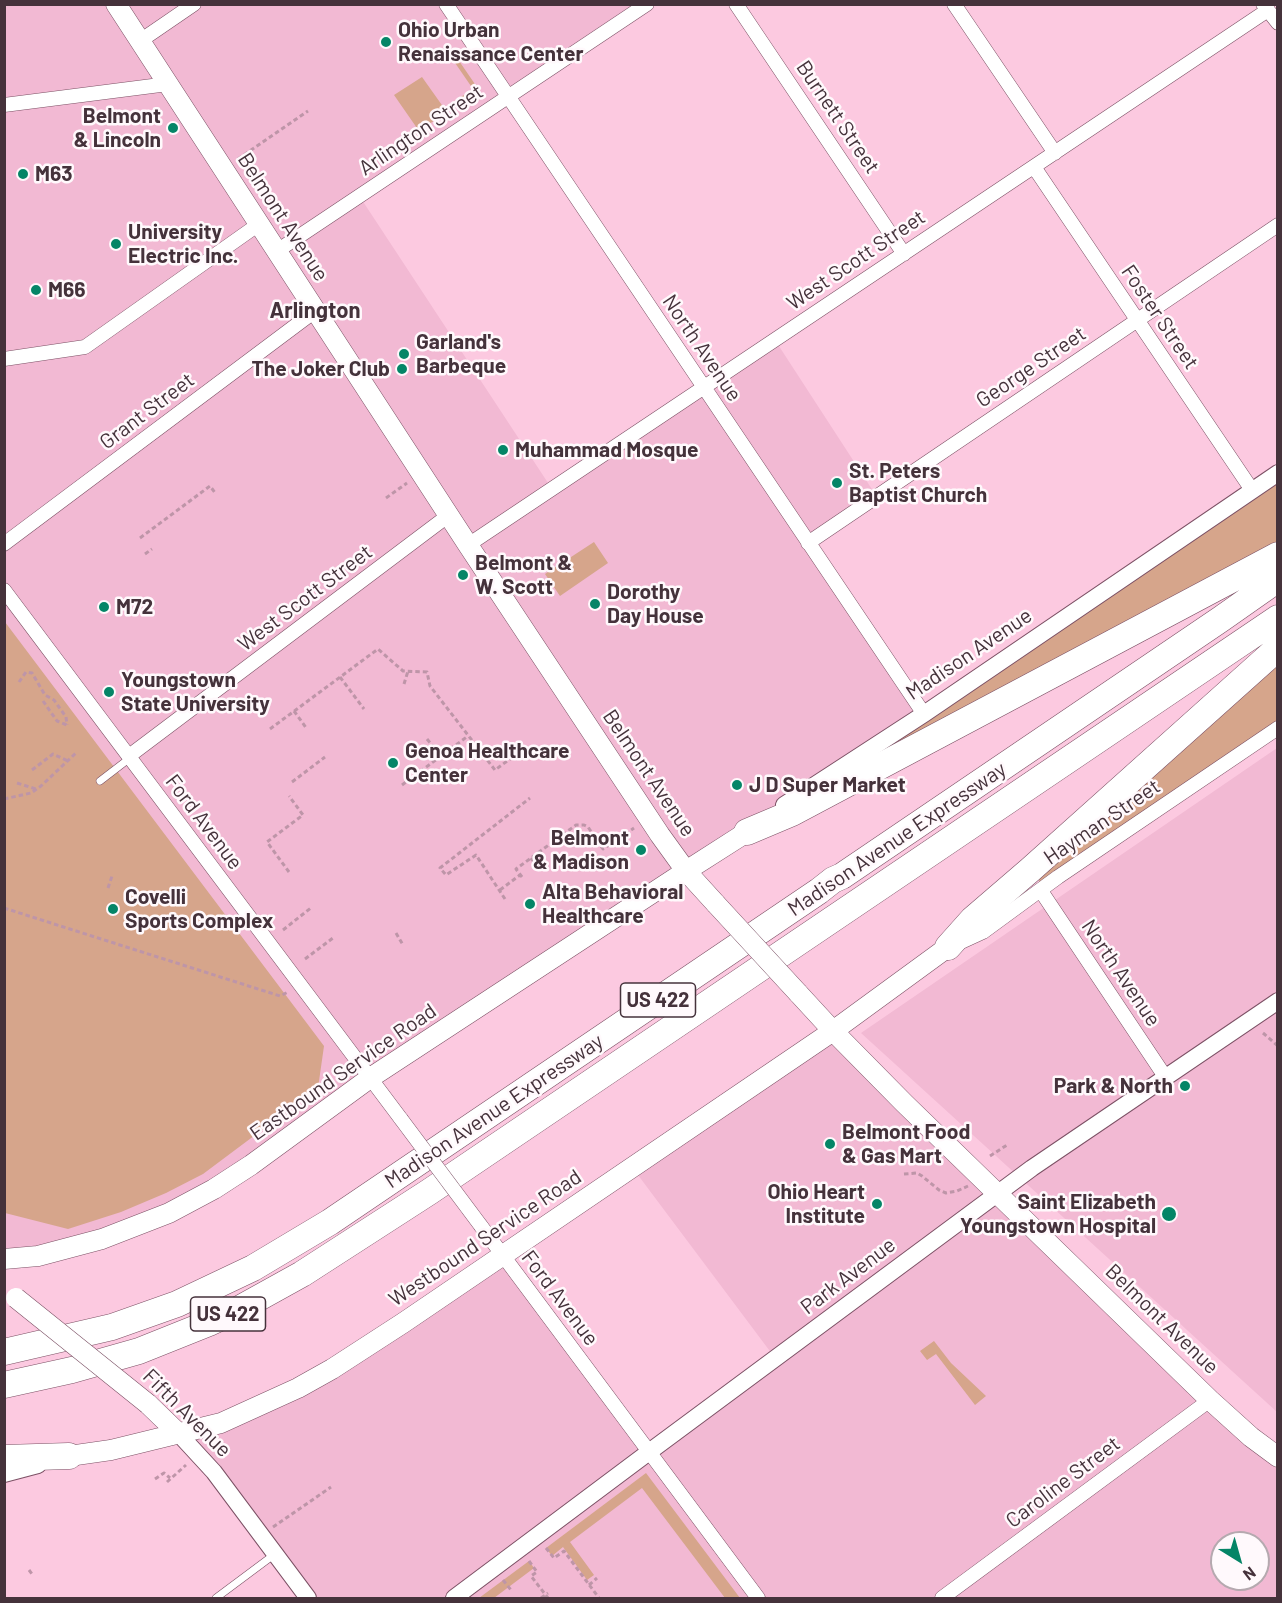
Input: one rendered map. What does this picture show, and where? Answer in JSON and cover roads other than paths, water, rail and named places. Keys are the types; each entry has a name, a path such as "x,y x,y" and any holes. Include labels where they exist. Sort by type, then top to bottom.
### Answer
{"highway":[{"path":"747,832 792,813 1278,555"},
{"name":"Madison Avenue Expressway","path":"4,1352 112,1327 177,1304 253,1268 330,1222 1278,579"},
{"name":"Madison Avenue Expressway","path":"4,1385 72,1370 139,1351 218,1319 302,1274 439,1185 1278,618"},
{"path":"948,947 973,919 1036,880 1278,648"},
{"path":"4,1458 69,1456"}],"main road":[{"name":"Belmont Avenue","path":"116,4 468,545 686,871 833,1031 904,1103 1210,1400 1251,1437 1278,1457"},
{"name":"Madison Avenue","path":"686,871 747,832"},
{"name":"Eastbound Service Road","path":"4,1259 38,1256 102,1239 169,1213 214,1189 251,1165 370,1078 686,871"},
{"name":"Westbound Service Road","path":"69,1456 111,1450 221,1424 298,1388 332,1369 833,1031 948,947"},
{"name":"Fifth Avenue","path":"10,1293 148,1404 179,1434"}],"street":[{"path":"140,41 194,4"},
{"name":"North Avenue","path":"446,4 924,714"},
{"name":"Arlington Street","path":"277,251 647,4"},
{"name":"Burnett Street","path":"736,4 904,254"},
{"path":"954,4 1055,153"},
{"path":"1266,8 1278,23"},
{"name":"West Scott Street","path":"468,545 1055,153 1266,8"},
{"path":"4,105 168,84"},
{"name":"Foster Street","path":"1034,167 1252,490"},
{"path":"4,359 86,347 259,224"},
{"name":"George Street","path":"808,543 1278,225"},
{"name":"Grant Street","path":"4,544 315,311"},
{"name":"Madison Avenue","path":"747,832 788,802 924,714 1278,473"},
{"name":"West Scott Street","path":"129,757 449,516"},
{"name":"Ford Avenue","path":"4,590 758,1599"},
{"name":"Hayman Street","path":"1036,880 1058,878 1278,728"},
{"name":"North Avenue","path":"1036,880 1166,1078"},
{"name":"Park Avenue","path":"454,1599 1032,1168 1278,1001"},
{"name":"Caroline Street","path":"949,1596 1210,1400"},
{"name":"Fifth Avenue","path":"179,1434 214,1472 308,1599"},
{"name":"Westbound Service Road","path":"4,1474 69,1456"}],"lane":[{"path":"100,781 129,757"},
{"path":"216,1599 275,1554"}],"place":[{"name":"Ohio Urban Renaissance Center","path":"386,42"},
{"name":"Belmont & Lincoln","path":"173,128"},
{"name":"M63","path":"23,174"},
{"name":"University Electric Inc.","path":"116,244"},
{"name":"M66","path":"36,290"},
{"name":"Garland's Barbeque","path":"404,354"},
{"name":"The Joker Club","path":"402,369"},
{"name":"Muhammad Mosque","path":"503,450"},
{"name":"St. Peters Baptist Church","path":"837,483"},
{"name":"Belmont & W. Scott","path":"463,575"},
{"name":"Dorothy Day House","path":"595,604"},
{"name":"M72","path":"104,607"},
{"name":"Youngstown State University","path":"109,692"},
{"name":"Genoa Healthcare Center","path":"393,763"},
{"name":"J D Super Market","path":"737,785"},
{"name":"Belmont & Madison","path":"641,850"},
{"name":"Alta Behavioral Healthcare","path":"530,904"},
{"name":"Covelli Sports Complex","path":"113,909"},
{"name":"Park & North","path":"1185,1086"},
{"name":"Belmont Food & Gas Mart","path":"830,1144"},
{"name":"Ohio Heart Institute","path":"877,1204"},
{"name":"Saint Elizabeth Youngstown Hospital","path":"1169,1214"}],"district":[{"name":"Arlington","path":"315,311"}]}
